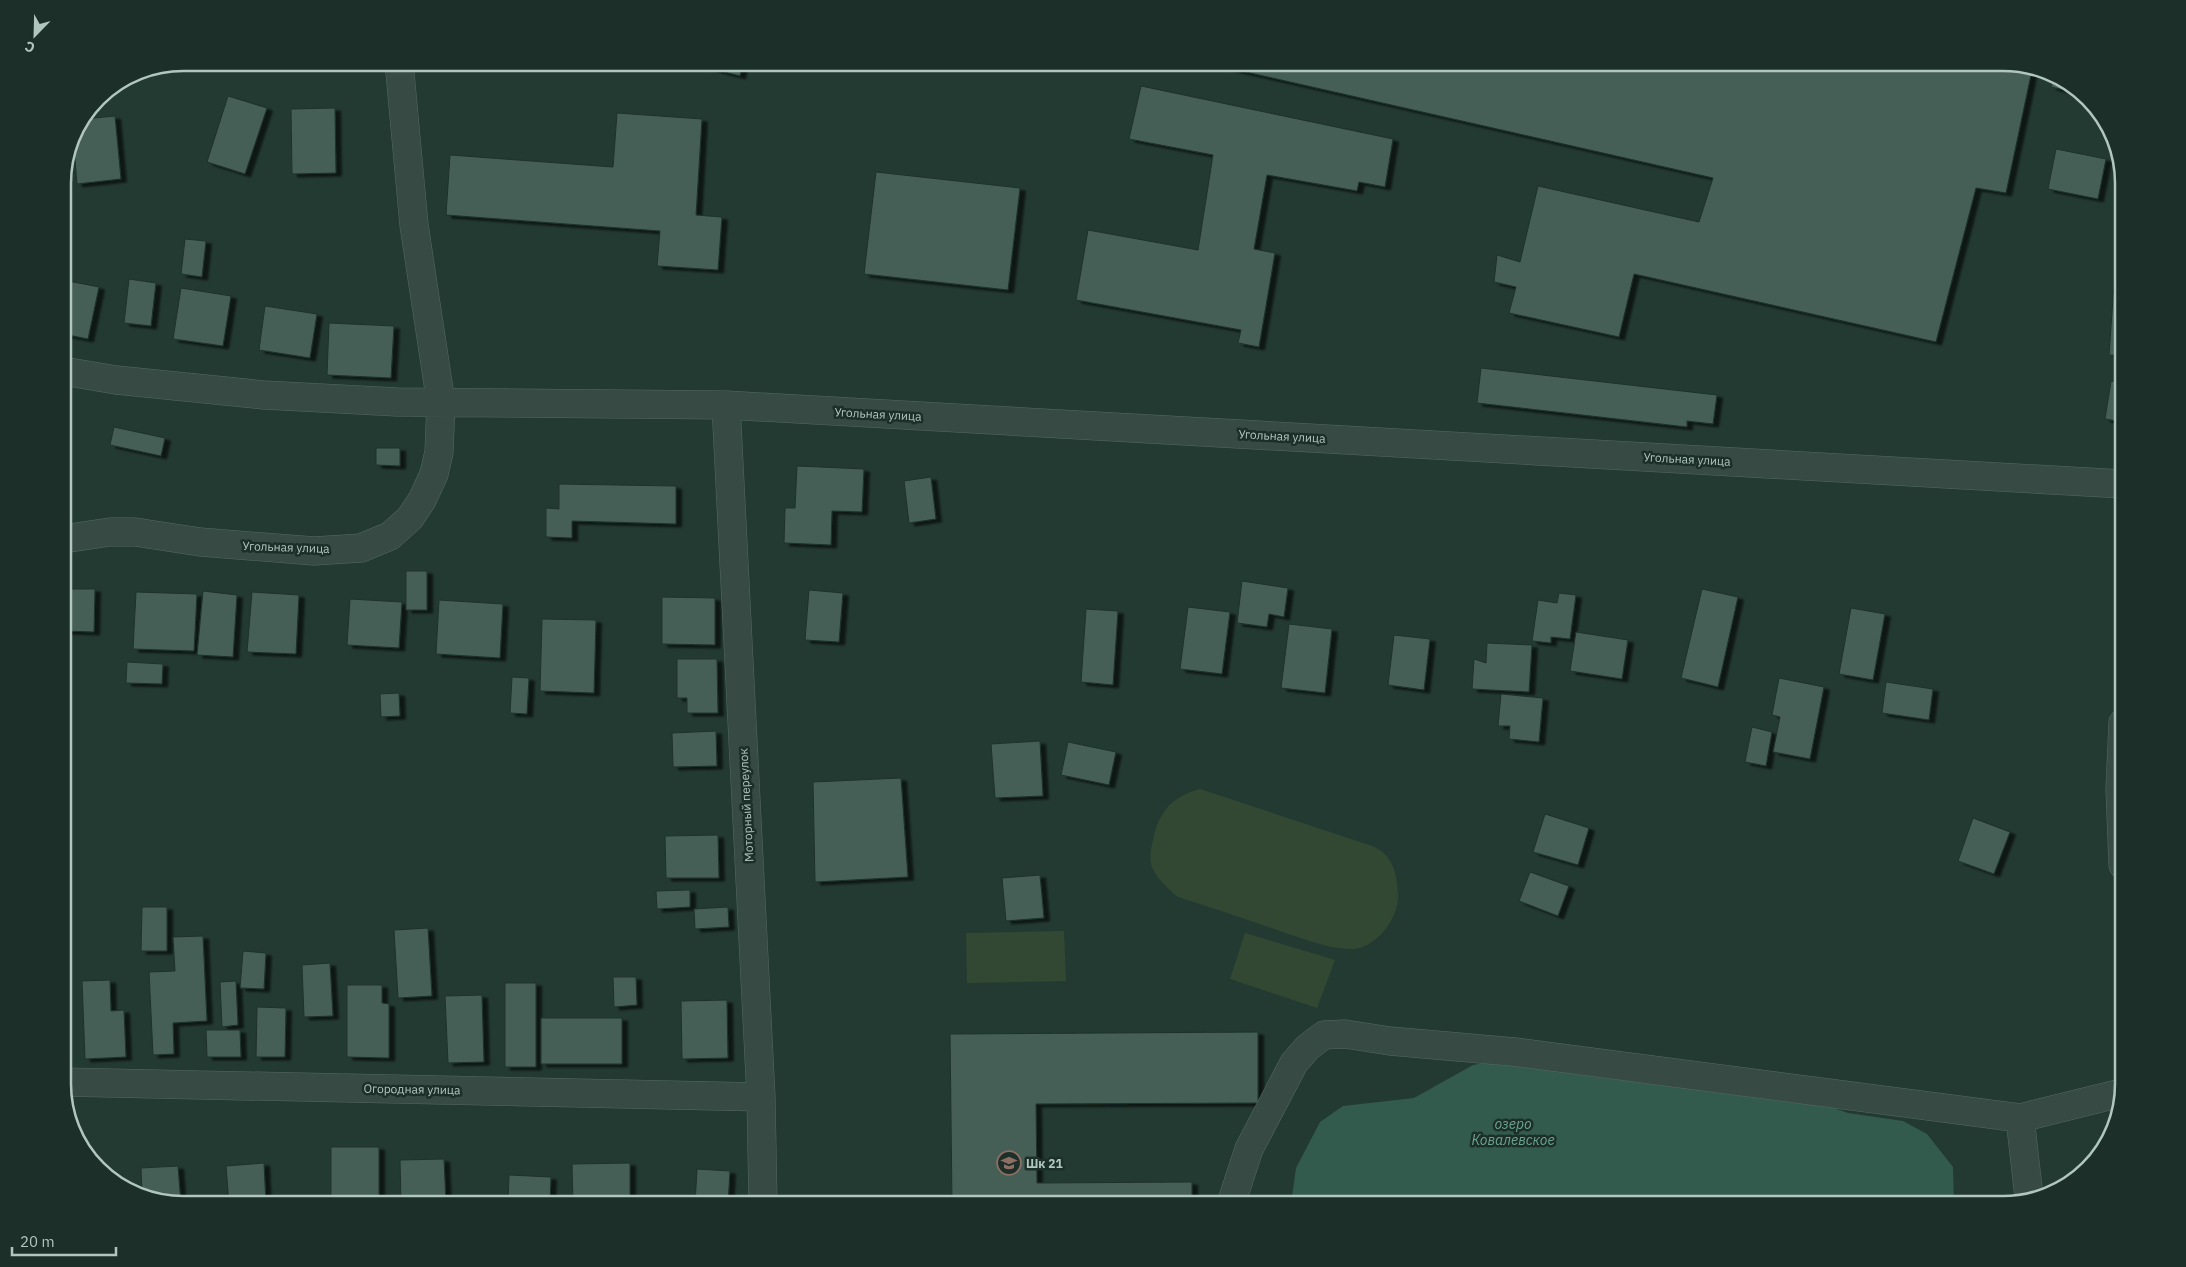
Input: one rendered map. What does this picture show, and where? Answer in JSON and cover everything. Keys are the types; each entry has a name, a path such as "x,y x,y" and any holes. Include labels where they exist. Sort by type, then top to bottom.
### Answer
{"street":[{"path":"400,71 414,225 441,403"},
{"name":"Угольная улица","path":"71,372 116,380 264,395 441,403 726,405 2115,484"},
{"name":"Угольная улица","path":"71,538 110,532 135,532 200,542 304,550 361,548 390,536 410,518 422,500 434,474 439,452 441,403"},
{"name":"Моторный переулок","path":"726,405 761,1096 763,1196"},
{"path":"1234,1196 1249,1149 1294,1063 1308,1047 1324,1035 1345,1034 1390,1041 1515,1052 2020,1118 2114,1095"},
{"name":"Огородная улица","path":"71,1082 761,1096"},
{"path":"2020,1118 2028,1193"}],"shaded area":[{"path":"1200,789 1375,847 1381,851 1390,861 1397,880 1397,904 1390,923 1376,939 1367,945 1349,949 1332,947 1178,897 1163,884 1152,867 1150,857 1152,843 1159,821 1168,807 1181,796"},
{"path":"1064,931 1066,981 967,983 966,933"},
{"path":"1245,933 1335,960 1317,1008 1230,979"}],"water":[{"name":"озеро Ковалевское","path":"1514,1058 1788,1092 1848,1113 1903,1121 1927,1134 1953,1167 1954,1196 1292,1196 1296,1168 1320,1122 1343,1106 1414,1098 1473,1065"}],"building":[{"path":"721,71 741,71 740,76"},
{"path":"1242,71 2002,71 2031,75 2006,193 1976,188 1936,342 1634,274 1619,337 1509,313 1516,287 1494,282 1497,255 1520,262 1538,186 1699,222 1713,178"},
{"path":"2052,83 2066,90 2051,87"},
{"path":"1141,86 1393,139 1385,187 1359,182 1357,191 1267,175 1254,249 1275,253 1259,347 1238,343 1241,330 1076,300 1088,230 1198,250 1213,155 1129,139"},
{"path":"228,96 267,108 245,174 207,162"},
{"path":"335,108 336,173 292,174 291,109"},
{"path":"617,113 702,119 696,215 722,217 718,270 657,266 660,231 446,215 450,155 613,167"},
{"path":"115,116 121,179 77,184 75,156 86,127 92,118"},
{"path":"2056,149 2106,159 2098,199 2048,189"},
{"path":"876,172 1020,188 1008,290 864,274"},
{"path":"185,239 206,241 202,277 181,274"},
{"path":"2115,269 2115,355 2109,355"},
{"path":"129,279 156,283 151,326 124,323"},
{"path":"71,282 99,287 88,339 71,336"},
{"path":"181,288 231,296 223,346 173,339"},
{"path":"265,306 317,314 310,358 259,350"},
{"path":"329,323 394,326 391,378 327,375"},
{"path":"1481,368 1717,395 1713,424 1687,421 1687,427 1477,403"},
{"path":"2111,381 2115,382 2115,421 2105,419"},
{"path":"114,427 165,438 161,456 110,445"},
{"path":"376,448 400,448 400,466 376,465"},
{"path":"797,466 864,469 862,512 832,511 831,545 784,543 785,508 795,508"},
{"path":"931,477 936,519 909,523 904,481"},
{"path":"559,484 676,486 676,524 572,521 572,538 546,537 546,508 559,509"},
{"path":"406,571 427,571 427,610 406,610"},
{"path":"1242,581 1288,588 1284,617 1269,614 1267,627 1237,623"},
{"path":"71,589 95,589 94,632 71,631"},
{"path":"1702,589 1738,597 1718,687 1681,678"},
{"path":"809,590 843,593 839,642 805,640"},
{"path":"203,591 237,595 233,657 197,655"},
{"path":"136,592 197,594 194,651 133,649"},
{"path":"252,592 299,595 296,654 247,652"},
{"path":"1559,593 1576,595 1570,639 1551,637 1551,643 1532,641 1538,600 1557,603"},
{"path":"662,597 715,598 715,645 662,644"},
{"path":"350,599 402,602 399,648 347,645"},
{"path":"439,600 503,604 500,658 436,654"},
{"path":"1188,607 1230,612 1222,674 1180,669"},
{"path":"1851,608 1885,614 1873,680 1839,674"},
{"path":"1086,609 1118,611 1113,685 1081,682"},
{"path":"542,619 596,620 594,693 540,691"},
{"path":"1289,624 1332,629 1325,693 1281,688"},
{"path":"1576,632 1628,640 1622,679 1570,671"},
{"path":"1394,635 1430,639 1424,690 1388,685"},
{"path":"1487,643 1532,645 1529,692 1472,689 1474,659 1486,663"},
{"path":"677,659 717,659 718,713 687,713 687,698 677,698"},
{"path":"127,662 163,664 162,684 126,683"},
{"path":"512,677 529,678 527,714 510,713"},
{"path":"1779,678 1824,687 1810,759 1773,752 1780,717 1772,715"},
{"path":"1886,682 1933,689 1929,720 1882,713"},
{"path":"399,693 400,716 381,717 380,694"},
{"path":"1501,694 1543,698 1539,742 1509,739 1510,726 1498,726"},
{"path":"1752,727 1772,732 1766,766 1745,762"},
{"path":"716,731 717,766 673,767 672,733"},
{"path":"1040,741 1043,796 995,798 991,744"},
{"path":"1068,742 1116,752 1109,785 1061,775"},
{"path":"901,778 908,877 815,882 813,782"},
{"path":"1545,814 1589,828 1578,865 1533,852"},
{"path":"1973,818 2010,832 1994,874 1958,861"},
{"path":"718,835 719,878 666,878 665,836"},
{"path":"1530,872 1569,886 1558,916 1519,901"},
{"path":"1040,875 1044,918 1006,921 1002,878"},
{"path":"690,890 690,907 657,909 656,891"},
{"path":"142,907 167,907 167,951 141,951"},
{"path":"728,907 729,927 695,929 694,909"},
{"path":"428,928 432,996 398,998 394,930"},
{"path":"203,936 207,1021 173,1023 174,1054 153,1055 149,972 175,971 173,937"},
{"path":"243,951 266,953 264,989 240,988"},
{"path":"330,963 333,1016 304,1017 302,965"},
{"path":"613,977 636,977 637,1005 614,1007"},
{"path":"110,980 111,1011 124,1010 126,1057 85,1059 82,981"},
{"path":"236,981 238,1025 222,1027 220,982"},
{"path":"505,983 536,983 536,1067 505,1067"},
{"path":"347,985 382,985 382,1003 389,1004 389,1058 347,1057"},
{"path":"482,995 484,1062 448,1063 445,996"},
{"path":"727,1000 728,1058 682,1059 681,1001"},
{"path":"257,1007 286,1008 285,1057 256,1057"},
{"path":"541,1018 622,1018 622,1064 541,1064"},
{"path":"206,1030 240,1030 241,1057 207,1057"},
{"path":"1258,1032 1258,1103 1036,1104 1037,1183 1192,1182 1192,1196 952,1196 950,1034"},
{"path":"331,1147 379,1147 379,1196 331,1196"},
{"path":"444,1159 446,1196 401,1196 400,1160"},
{"path":"264,1163 266,1196 228,1196 226,1166"},
{"path":"630,1163 630,1196 573,1196 572,1164"},
{"path":"178,1166 180,1196 155,1192 142,1187 141,1168"},
{"path":"697,1169 730,1171 728,1196 695,1196"},
{"path":"509,1175 551,1177 550,1196 508,1196"}],"place":[{"name":"Шк 21","path":"1009,1163"}]}
